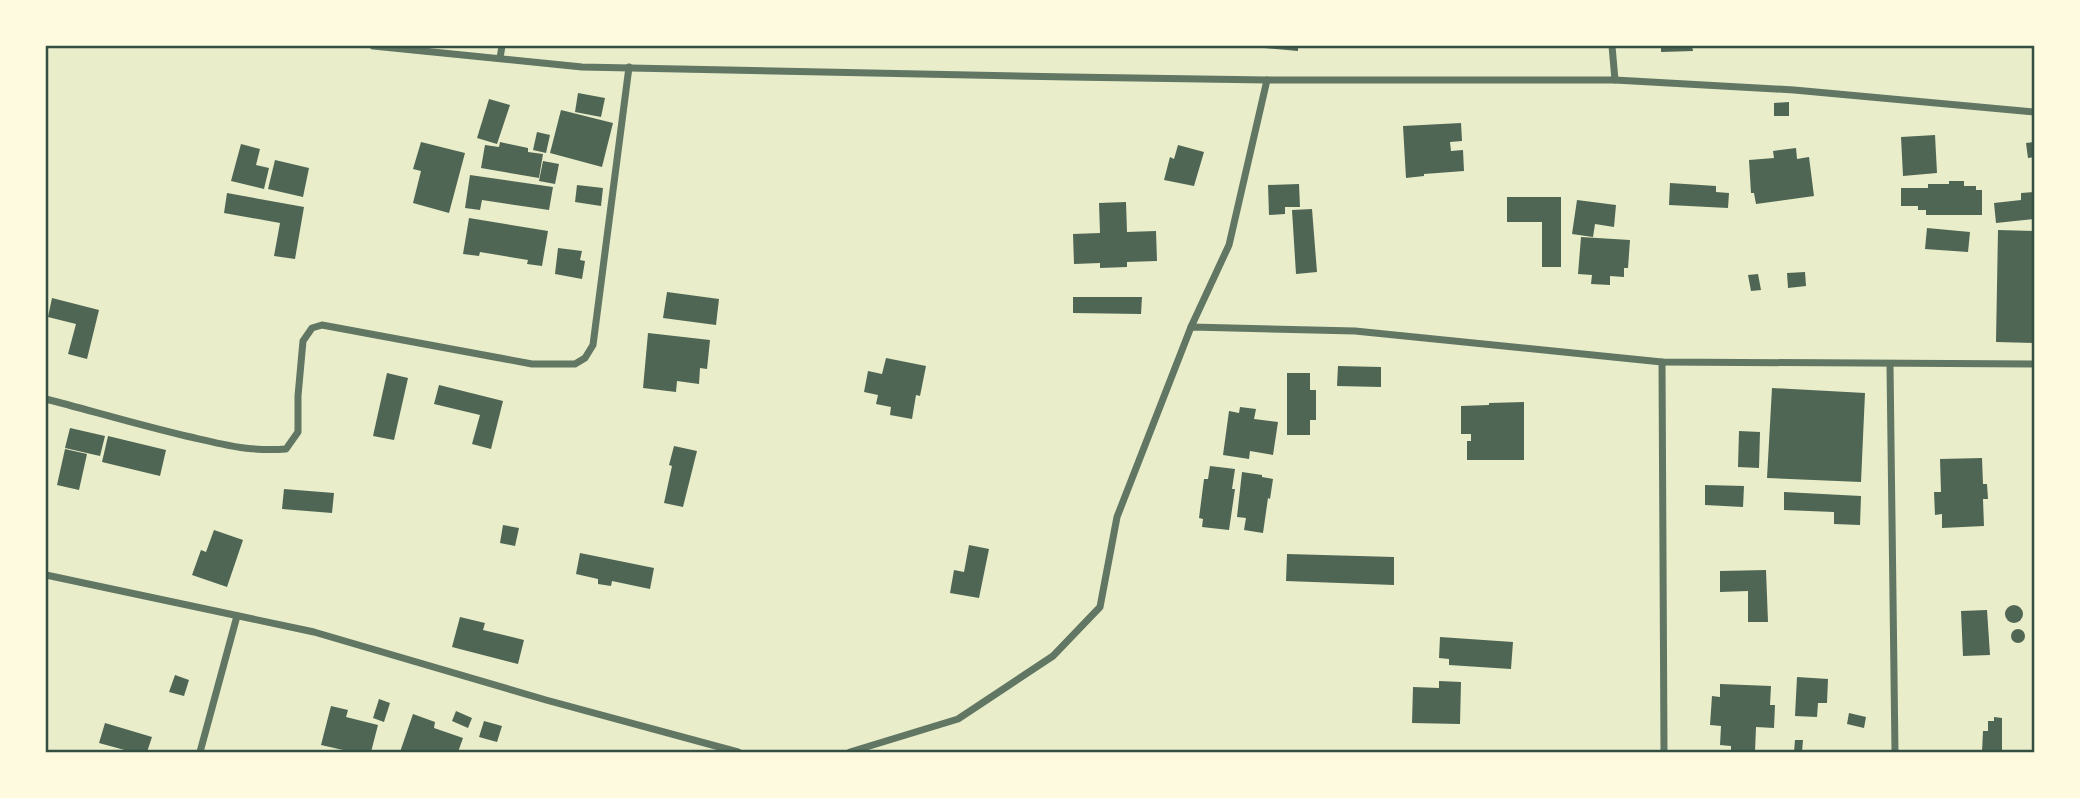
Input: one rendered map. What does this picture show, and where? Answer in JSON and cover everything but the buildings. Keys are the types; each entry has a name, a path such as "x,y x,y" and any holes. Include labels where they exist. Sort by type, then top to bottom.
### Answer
{"street":[{"path":"373,46 582,66 1267,80 1615,80 1794,90 2035,112"},
{"path":"500,58 502,46"},
{"path":"1612,46 1615,80"},
{"path":"46,399 165,431 261,451 286,449 298,432 303,341 312,328 322,325 532,364 575,364 585,358 593,345 629,67"},
{"path":"850,752 958,719 1053,656 1100,607 1117,517 1191,327 1229,245 1267,80"},
{"path":"1191,327 1355,331 1662,362 2035,365"},
{"path":"1662,362 1664,752"},
{"path":"1891,365 1895,752"},
{"path":"46,575 314,632 546,700 739,752"},
{"path":"200,752 237,616"}]}
